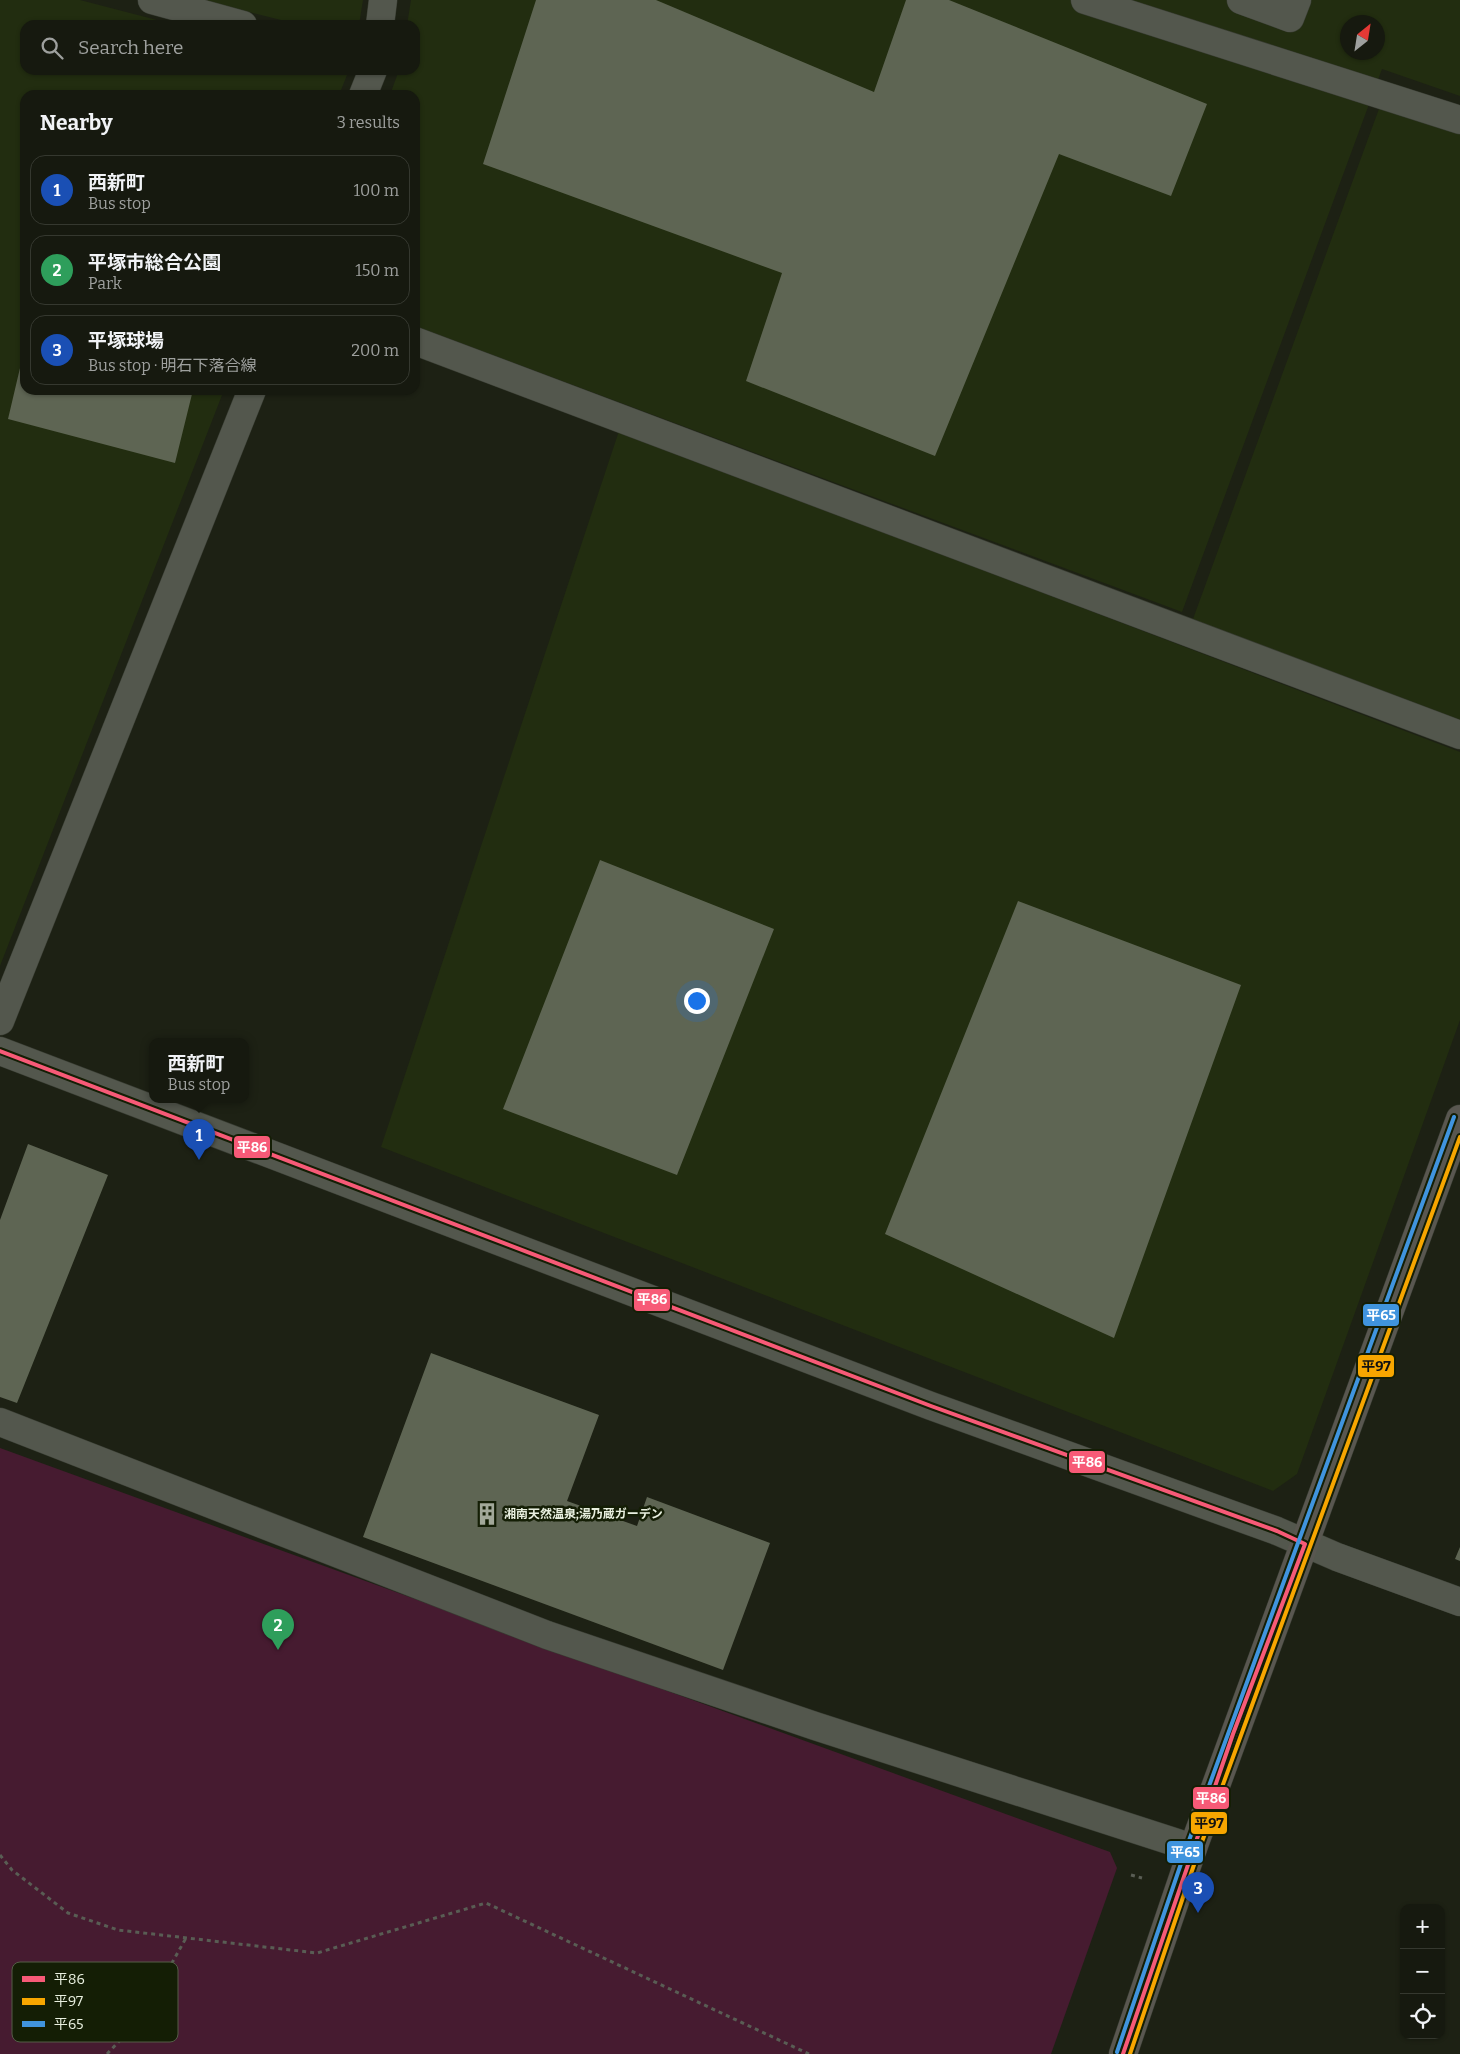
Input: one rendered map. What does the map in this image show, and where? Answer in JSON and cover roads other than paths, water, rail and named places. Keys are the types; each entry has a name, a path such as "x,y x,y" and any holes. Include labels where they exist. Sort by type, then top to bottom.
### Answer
{"main road":[{"path":"1123,2054 1193,1848 1287,1588 1459,1127"}],"street":[{"path":"152,0 225,20"},
{"path":"381,20 383,0"},
{"path":"1085,0 1460,120"},
{"path":"1241,0 1290,18 1297,0"},
{"path":"366,90 371,75"},
{"path":"420,343 1460,735"},
{"path":"0,1021 250,395"},
{"path":"0,1051 931,1406 1277,1531 1305,1544 1460,1602"},
{"path":"0,1422 546,1635 815,1726 1193,1848"}],"place":[{"name":"西新町","path":"199,1160"},
{"name":"湘南天然温泉;湯乃蔵ガーデン","path":"487,1514"},
{"name":"平塚市総合公園","path":"278,1650"},
{"name":"平塚球場","path":"1198,1913"}]}
